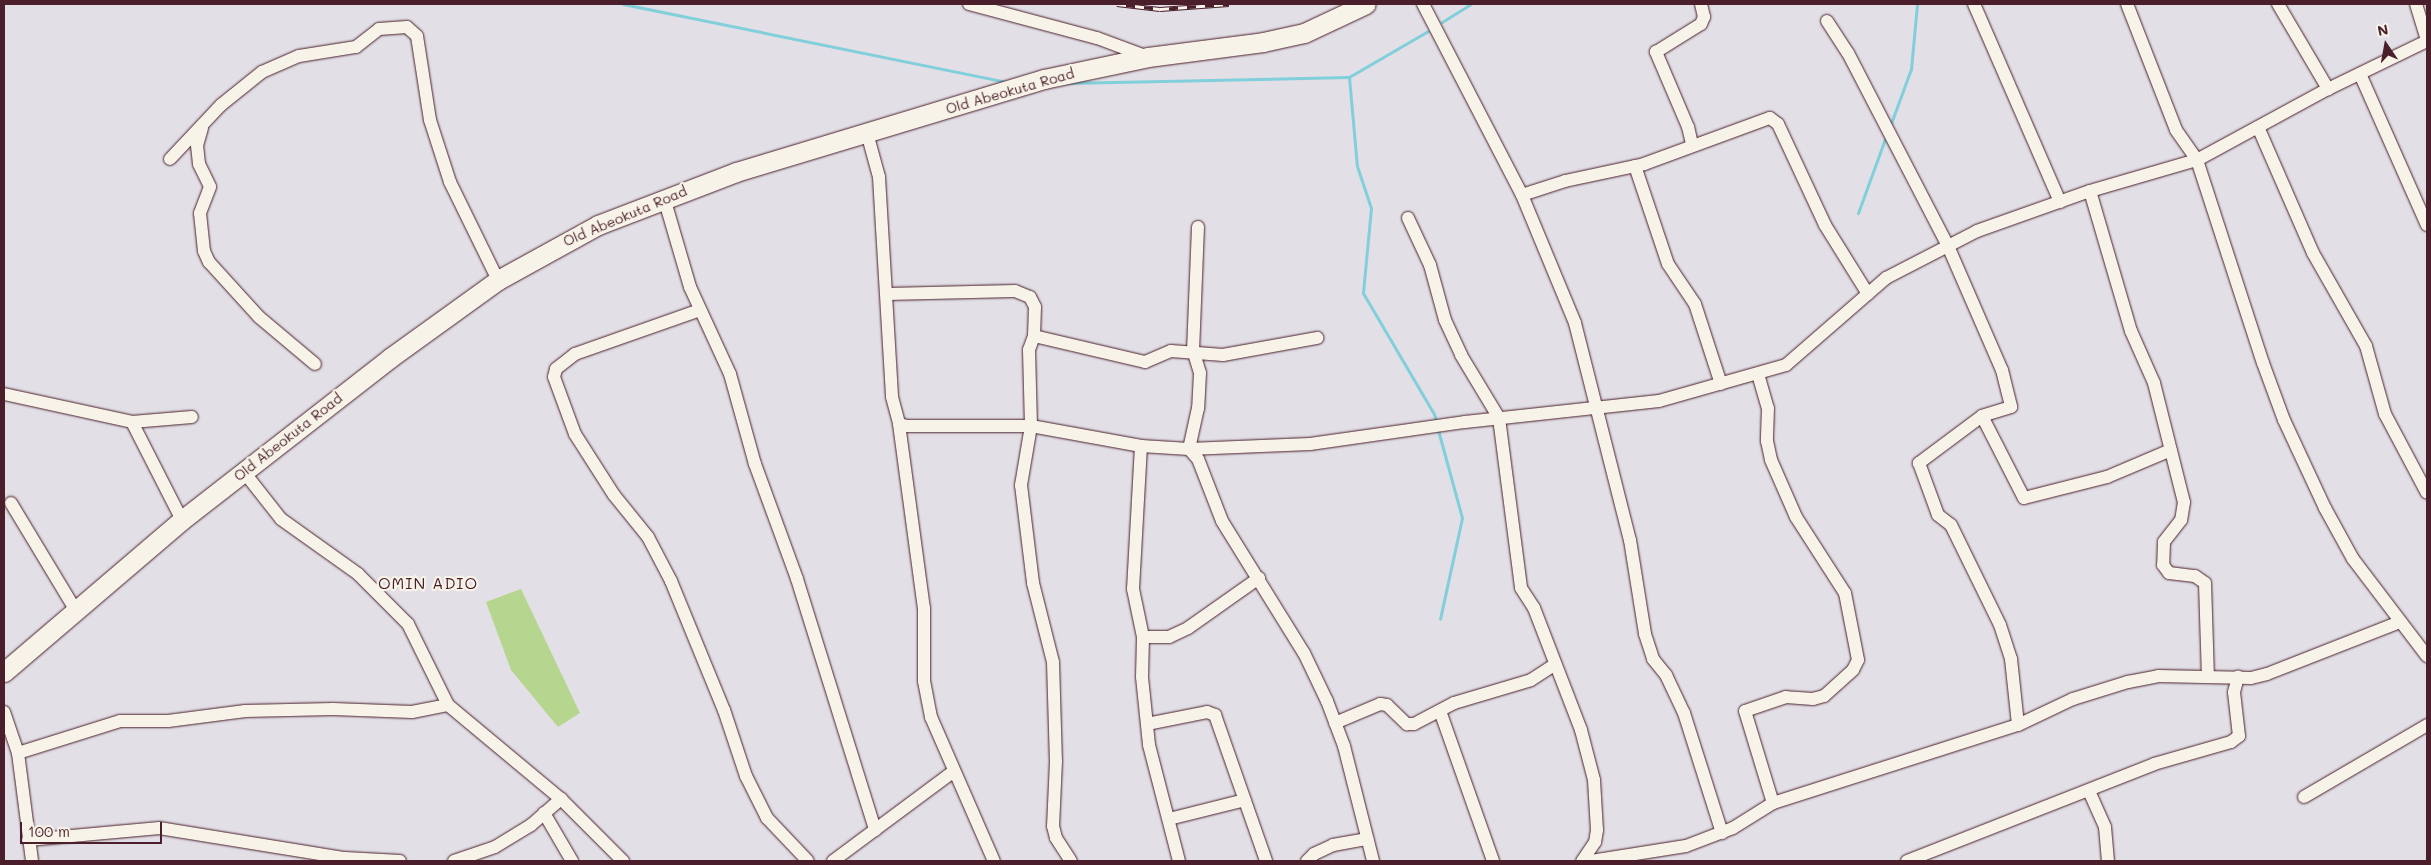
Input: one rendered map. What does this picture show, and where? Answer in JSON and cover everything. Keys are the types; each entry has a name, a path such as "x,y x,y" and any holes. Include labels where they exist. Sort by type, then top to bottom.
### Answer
{"highway":[{"name":"Old Abeokuta Road","path":"4,672 75,609 182,520 331,403 498,280 598,225 664,198 1044,79 1148,57 1263,42 1304,33 1366,4"}],"street":[{"path":"969,4 1097,38 1148,57"},
{"path":"1423,4 1522,195 1576,323 1599,407 1630,540 1645,634 1653,659 1666,675 1684,713 1722,832"},
{"path":"1692,144 1688,126 1656,52 1701,24 1704,17 1701,4"},
{"path":"1974,4 2060,202"},
{"path":"2127,4 2176,130 2197,160 2228,260 2284,420 2353,560 2427,656"},
{"path":"2278,4 2328,89"},
{"path":"899,424 908,426 1031,426 1141,446 1189,449 1310,444 1499,418 1659,401 1758,374 1786,365 1886,278 1977,231 2090,191 2197,160 2328,89 2427,40 2416,4"},
{"path":"1827,21 1848,54 1948,246 2002,370 2011,407 1982,416 1919,463 1938,515 1951,525 2000,624 2011,659 2018,725"},
{"path":"170,159 221,105 262,72 285,60 347,50 364,42 379,29 407,27 417,36 430,120 450,182 498,280"},
{"path":"2360,74 2427,225"},
{"path":"1522,195 1565,181 1634,166 1762,119 1770,118 1778,124 1825,224 1868,294"},
{"path":"203,125 197,145 198,164 210,187 200,214 204,251 209,262 259,317 315,364"},
{"path":"2258,127 2313,253 2366,346 2385,414 2427,493"},
{"path":"867,133 879,177 892,397 899,424 924,608 924,681 931,718 953,772 994,861"},
{"path":"1634,166 1668,264 1695,304 1721,384"},
{"path":"2090,191 2130,331 2154,383 2184,502 2182,520 2164,542 2163,565 2169,573 2195,576 2205,583 2208,677"},
{"path":"664,198 690,287 730,374 755,464 797,579 875,830"},
{"path":"1408,218 1430,266 1444,320 1461,355 1499,418 1521,588 1534,608 1554,665 1586,743 1598,805 1595,842 1582,861"},
{"path":"1189,449 1198,408 1200,364 1194,350 1198,227"},
{"path":"887,294 987,291 1025,294 1035,306 1034,336 1029,350 1031,426 1021,485 1024,525 1033,583 1053,662 1056,761 1053,826 1056,838 1071,861"},
{"path":"700,310 575,354 556,369 554,377 575,434 614,495 648,537 671,581 724,710 746,776 766,818 808,861"},
{"path":"1034,336 1145,362 1171,351 1194,350 1223,354 1317,338"},
{"path":"1758,374 1768,408 1767,441 1771,460 1796,516 1845,593 1858,660 1853,670 1824,696 1813,699 1786,697 1744,711 1773,802"},
{"path":"4,394 132,422 192,417"},
{"path":"1982,416 2024,498 2107,477 2171,450"},
{"path":"132,422 182,520"},
{"path":"1141,446 1133,589 1143,637 1142,677 1149,745 1178,861"},
{"path":"1189,449 1198,459 1222,521 1304,652 1335,723 1374,861"},
{"path":"244,472 281,519 358,574 395,610 420,645 448,705 561,799 624,861"},
{"path":"11,503 75,609"},
{"path":"1143,637 1169,637 1182,631 1259,578"},
{"path":"1590,861 1686,846 1722,832 1773,802 2018,725 2073,699 2128,682 2158,676 2238,677 2268,674 2400,622"},
{"path":"1335,723 1380,704 1387,705 1407,724 1440,711 1454,703 1525,683 1554,665"},
{"path":"1907,861 2154,764 2231,742 2239,736 2234,692 2238,677"},
{"path":"18,753 120,721 168,721 246,711 333,709 412,712 448,705"},
{"path":"1440,711 1493,861"},
{"path":"4,712 18,753 32,861"},
{"path":"1147,724 1212,712 1266,861"},
{"path":"2304,797 2427,725"},
{"path":"833,861 953,772"},
{"path":"2089,791 2105,827 2108,861"},
{"path":"459,861 495,847 544,814 561,799"},
{"path":"1169,819 1245,800"},
{"path":"544,814 572,861"},
{"path":"28,840 159,828 345,858 400,861"},
{"path":"1307,861 1314,854 1333,845 1368,839"}],"green space":[{"path":"521,589 580,713 558,727 511,670 486,602"}],"waterway":[{"path":"623,4 1007,82"},
{"path":"1442,22 1471,4"},
{"path":"1890,126 1911,69 1917,4"},
{"path":"1066,83 1349,77 1428,31"},
{"path":"1349,77 1357,166 1371,208 1363,293 1434,414 1437,424"},
{"path":"1858,213 1886,136"},
{"path":"1438,430 1462,518 1440,619"}],"railway":[{"path":"1117,4 1160,9 1229,4"}],"district":[{"name":"OMIN ADIO","path":"428,583"}]}
